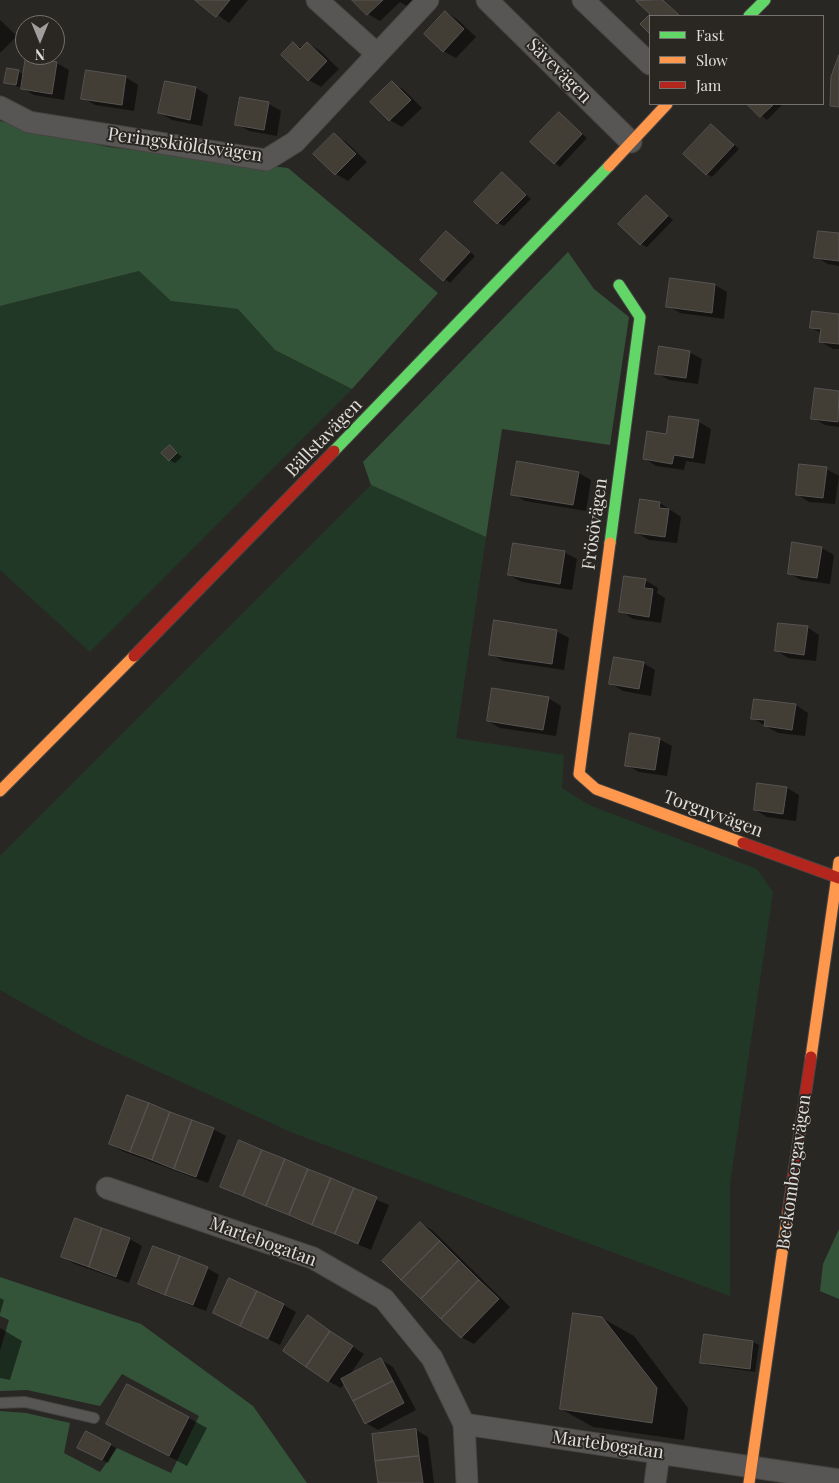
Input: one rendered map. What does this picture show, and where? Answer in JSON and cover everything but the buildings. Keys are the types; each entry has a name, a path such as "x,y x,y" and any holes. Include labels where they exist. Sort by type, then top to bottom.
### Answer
{"street":[{"path":"317,0 376,53"},
{"name":"Peringskiöldsvägen","path":"0,107 29,122 266,160 295,142 376,53 428,0"},
{"name":"Sävevägen","path":"487,0 631,142"},
{"path":"583,0 649,63"},
{"path":"750,15 765,0"},
{"name":"Bällstavägen","path":"0,791 347,440 554,226 666,105"},
{"name":"Frösövägen","path":"579,774 640,317 619,285"},
{"name":"Torgnyvägen","path":"579,774 596,789 838,877"},
{"name":"Beckombergavägen","path":"750,1475 839,862"},
{"name":"Martebogatan","path":"107,1188 313,1258 384,1298 432,1358 464,1424 467,1483"},
{"name":"Martebogatan","path":"464,1424 660,1453 750,1475 839,1480"},
{"path":"656,1483 660,1453"}],"lane":[{"path":"0,1403 25,1402 94,1418"}],"green space":[{"path":"0,121 108,147 288,168 438,293 352,389 275,350 238,309 171,301 139,271 0,306"},
{"path":"568,252 594,289 629,317 610,445 502,429 486,537 371,485 363,462"},
{"path":"139,271 171,301 238,309 275,350 352,389 90,652 0,570 0,306"},
{"path":"371,485 486,537 456,738 564,755 562,788 589,805 757,869 773,892 730,1183 730,1296 293,1133 83,1037 0,990 0,856"},
{"path":"839,1229 839,1299 820,1291 823,1264"},
{"path":"0,1277 141,1324 253,1406 307,1483 0,1483 0,1411 26,1413 70,1423 64,1453 100,1472 117,1448 171,1473 199,1416 122,1374 100,1406 27,1390 0,1391 0,1351 9,1320 0,1316"}],"traffic: fast":[{"path":"750,15 765,0"},
{"path":"334,451 609,166"},
{"path":"610,543 640,317 619,285"}],"traffic: slow":[{"path":"609,166 666,105"},
{"path":"610,543 579,774 596,789 743,843"},
{"path":"0,791 134,656"},
{"path":"811,1057 839,862"},
{"path":"749,1483 788,1212"}],"traffic: jam":[{"path":"134,656 334,451"},
{"path":"743,843 839,878"},
{"path":"788,1212 811,1057"}]}
